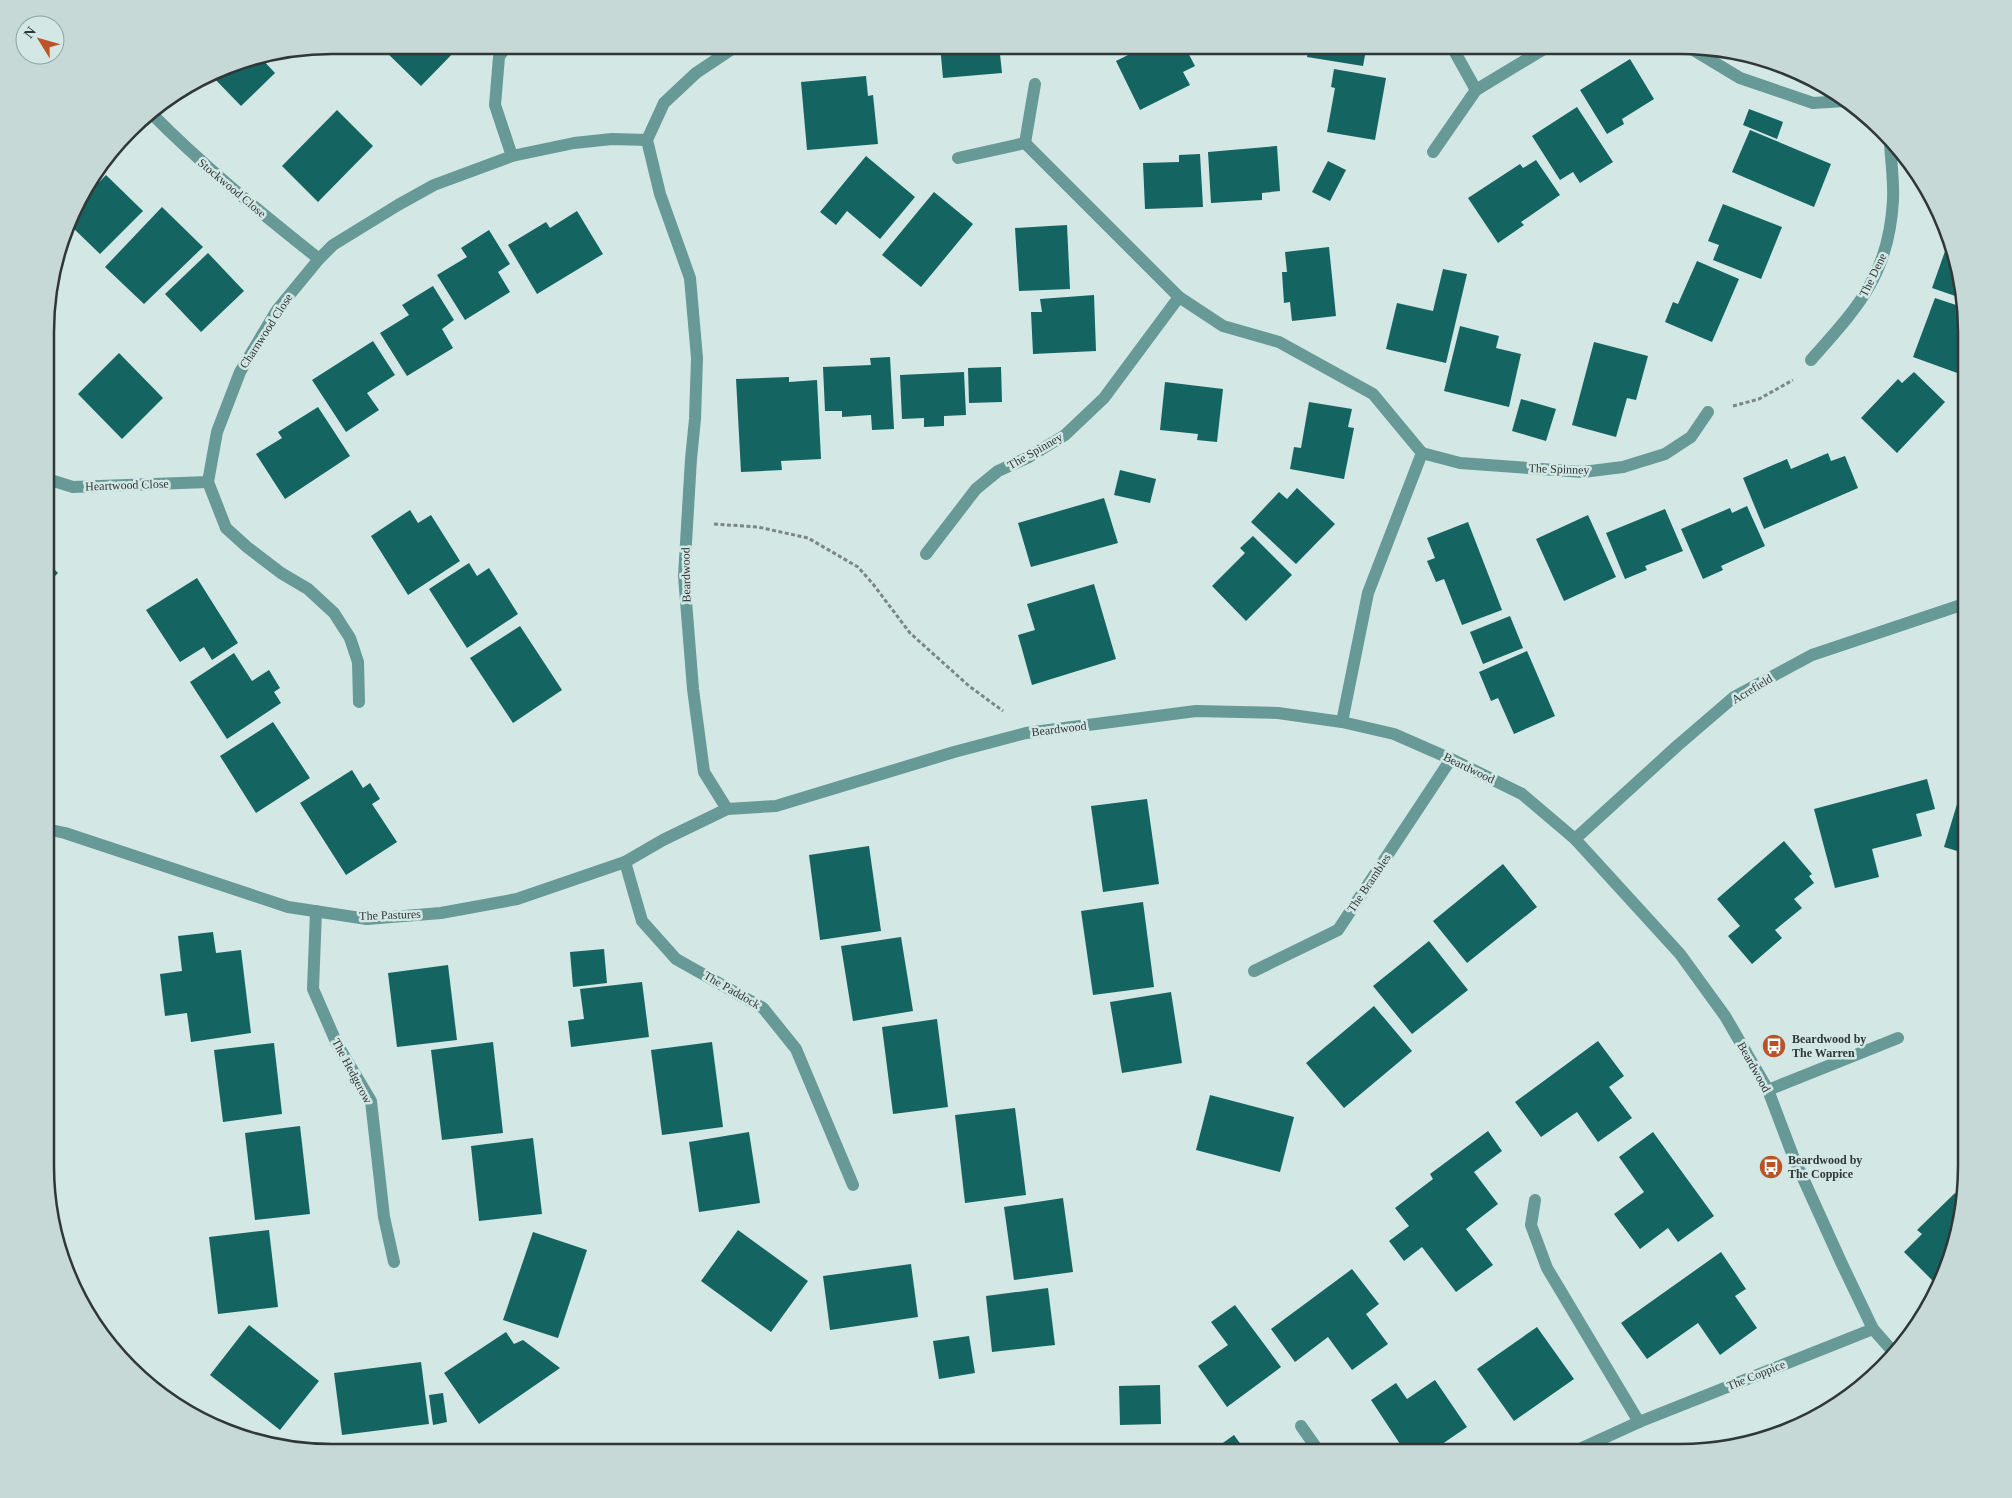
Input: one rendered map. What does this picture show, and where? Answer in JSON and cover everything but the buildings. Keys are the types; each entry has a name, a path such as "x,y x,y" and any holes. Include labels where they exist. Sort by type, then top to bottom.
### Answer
{"street":[{"path":"501,54 499,57 495,105 512,156"},
{"path":"647,140 664,103 696,73 724,54"},
{"path":"1456,54 1476,90"},
{"path":"1433,152 1476,90 1536,54"},
{"path":"1701,54 1740,78 1813,103 1836,102"},
{"path":"1025,144 1035,84"},
{"name":"Stockwood Close","path":"155,117 185,148 319,259"},
{"name":"Charnwood Close","path":"208,482 217,432 240,372 277,310 333,245 434,185 512,156 593,141 612,139 647,140"},
{"name":"Beardwood","path":"647,140 660,194 690,278 697,358 696,419 686,525 684,576 693,690 704,772 727,809 776,806 954,752 1026,733 1196,711 1278,713 1342,722 1394,734 1451,759 1522,794 1575,839 1680,954 1725,1016 1768,1090 1792,1156 1841,1262 1873,1329 1890,1348"},
{"path":"958,158 1025,144"},
{"path":"1025,144 1179,297 1224,326 1279,342 1373,394 1422,453 1368,593 1342,722"},
{"name":"The Dene","path":"1811,360 1853,314 1872,284 1885,254 1894,200 1890,150"},
{"name":"The Spinney","path":"926,554 976,489 998,471 1029,457 1065,435 1104,398 1179,297"},
{"name":"The Spinney","path":"1422,453 1460,463 1584,472 1622,467 1665,454 1691,436 1708,412"},
{"name":"Heartwood Close","path":"54,481 73,487 208,482"},
{"path":"208,482 226,528 246,547 280,573 308,589 334,613 350,638 358,662 359,702"},
{"name":"Acrefield","path":"1575,839 1734,697 1812,655 1958,606"},
{"name":"The Brambles","path":"1254,971 1338,930 1451,759"},
{"name":"The Pastures","path":"54,831 288,907 367,918 441,913 516,899 625,862 663,840 727,809"},
{"name":"The Paddock","path":"625,862 642,921 676,959 763,1008 796,1049 853,1185"},
{"name":"The Hedgerow","path":"316,911 313,989 337,1044 371,1101 384,1217 394,1262"},
{"path":"1768,1090 1898,1038"},
{"path":"1535,1200 1531,1225 1547,1268 1639,1422"},
{"name":"The Coppice","path":"1591,1444 1639,1422 1873,1329"},
{"path":"1301,1426 1314,1444"}],"path":[{"path":"1708,412 1759,399 1792,382 1811,360"},
{"path":"686,525 715,524 758,527 808,538 858,567 910,634 963,680 1004,712 1026,733"}],"place":[{"name":"Beardwood by The Warren","path":"1774,1046"},
{"name":"Beardwood by The Coppice","path":"1771,1167"}]}
